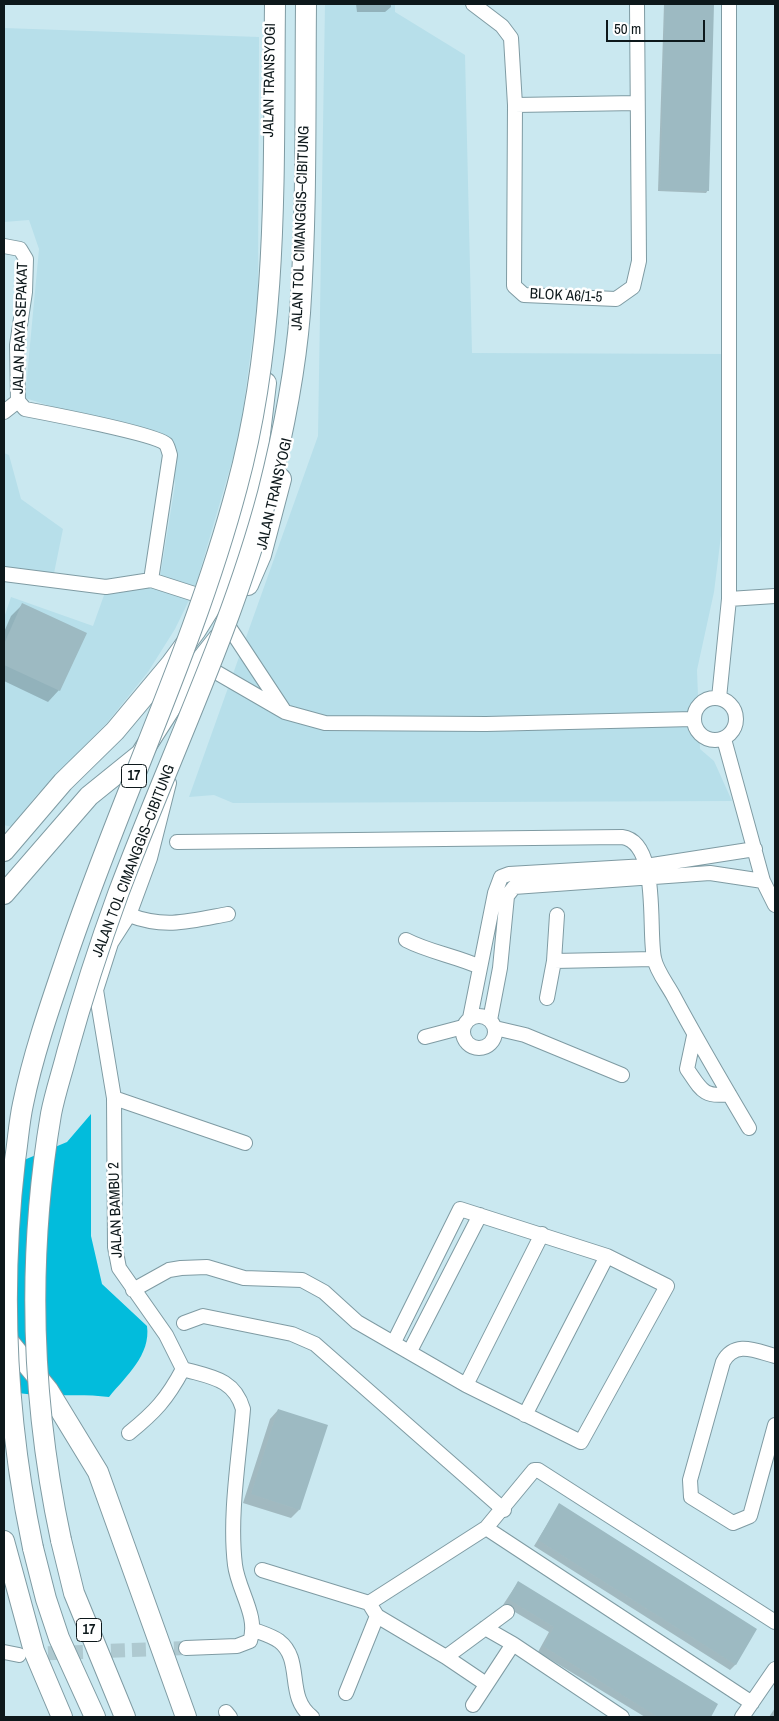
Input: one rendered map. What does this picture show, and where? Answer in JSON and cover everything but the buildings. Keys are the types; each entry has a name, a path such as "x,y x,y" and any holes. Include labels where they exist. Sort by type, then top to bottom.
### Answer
{"highway":[{"name":"JALAN TRANSYOGI","path":"4,852 63,782 114,731 166,670 196,630 214,600 234,547 257,460 264,410 267,358 273,4"},
{"name":"JALAN TOL CIMANGGIS–CIBITUNG","path":"95,1717 59,1638 46,1599 33,1548 15,1445 7,1367 6,1265 11,1194 23,1105 49,1008 91,884 216,563 257,400 269,313 273,224 273,4"},
{"name":"JALAN TRANSYOGI","path":"4,894 89,796 141,754 199,663 227,624 244,592 264,546 284,466 297,368 305,186 307,4"},
{"name":"JALAN TOL CIMANGGIS–CIBITUNG","path":"125,1717 74,1592 61,1540 47,1459 36,1365 34,1275 40,1197 52,1111 77,1016 118,894 216,654 246,573 288,406 300,316 304,225 307,4"},
{"path":"4,1336 48,1390 70,1423 98,1472 186,1717"},
{"path":"4,1541 34,1651 62,1717"}],"street":[{"name":"BLOK A6/1-5","path":"474,4 502,26 511,38 515,105 514,286 524,295 616,299 633,287 639,260 636,4"},
{"path":"719,698 729,599 729,4"},
{"path":"515,105 637,103"},
{"name":"JALAN RAYA SEPAKAT","path":"4,246 20,249 26,259 25,292 18,345 18,401 25,409 128,432 166,444 170,455 152,579"},
{"path":"4,412 18,401"},
{"path":"4,574 106,587 152,579 214,600"},
{"path":"729,599 775,596"},
{"path":"227,624 285,712"},
{"path":"199,663 285,712 325,723 486,724 694,720"},
{"path":"719,698 726,700 736,714 734,729 724,739 713,740 703,737 696,729 694,720 694,713 701,702 706,699 719,698"},
{"name":"JALAN BAMBU 2","path":"177,699 182,716 181,730 165,803 150,858 129,915 111,943 96,990 114,1098 115,1247 119,1268 166,1335 183,1369"},
{"path":"724,739 763,881 775,904"},
{"path":"177,842 622,837 634,840 647,872 654,959 694,1036 749,1128"},
{"path":"755,849 647,872 518,886 511,890 507,896 492,1024 493,1042 481,1049 468,1045 463,1037 480,967 494,893 501,877 508,874 647,872 710,872 763,881"},
{"path":"129,915 148,922 170,924 228,914"},
{"path":"547,998 554,961 557,914"},
{"path":"406,940 418,946 457,956 480,967"},
{"path":"554,961 654,959"},
{"path":"425,1037 467,1023 480,1016 492,1024 525,1035 622,1075"},
{"path":"694,1036 687,1069 703,1092 716,1096 729,1094"},
{"path":"114,1098 246,1143"},
{"path":"133,1290 169,1270 207,1266 244,1278 302,1280 324,1292 357,1322 466,1385 581,1442 667,1286 607,1256 460,1209 394,1342"},
{"path":"410,1351 480,1215"},
{"path":"466,1385 542,1234"},
{"path":"525,1414 607,1256"},
{"path":"184,1323 203,1316 292,1334 315,1344 504,1510"},
{"path":"775,1356 744,1347 728,1353 723,1362 690,1480 690,1497 733,1523 750,1516 775,1425"},
{"path":"129,1432 149,1417 169,1396 183,1369 227,1382 239,1397 242,1409 232,1529 235,1567 254,1630 250,1641 237,1646 186,1648"},
{"path":"369,1603 486,1528 504,1510 534,1470 541,1471 775,1622"},
{"path":"486,1528 752,1703"},
{"path":"262,1570 369,1603 377,1616 446,1657 486,1684"},
{"path":"446,1657 507,1612"},
{"path":"346,1693 377,1616"},
{"path":"485,1628 513,1644 622,1717"},
{"path":"254,1630 280,1642 292,1661 296,1693 302,1710 312,1717"},
{"path":"473,1705 513,1644"},
{"path":"4,1652 19,1655"},
{"path":"742,1717 775,1669"}],"shaded area":[{"path":"325,4 395,4 395,12 465,55 472,353 727,354 728,479 714,592 697,670 700,749 714,761 732,801 233,803 214,795 189,797 318,436"},
{"path":"4,28 259,37 258,296 240,434 195,588 175,629 148,672 106,724 35,797 12,827 4,825 4,618 11,597 93,626 108,584 160,577 175,485 171,444 25,398 39,249 29,220 4,222"},
{"path":"4,453 9,455 21,499 63,529 52,583 4,575"}],"water":[{"path":"91,1114 91,1236 102,1284 147,1326 145,1346 130,1373 109,1397 42,1395 4,1389 4,1163 24,1160 67,1142"}],"tunnel":[{"path":"27,1654 186,1648"}]}
